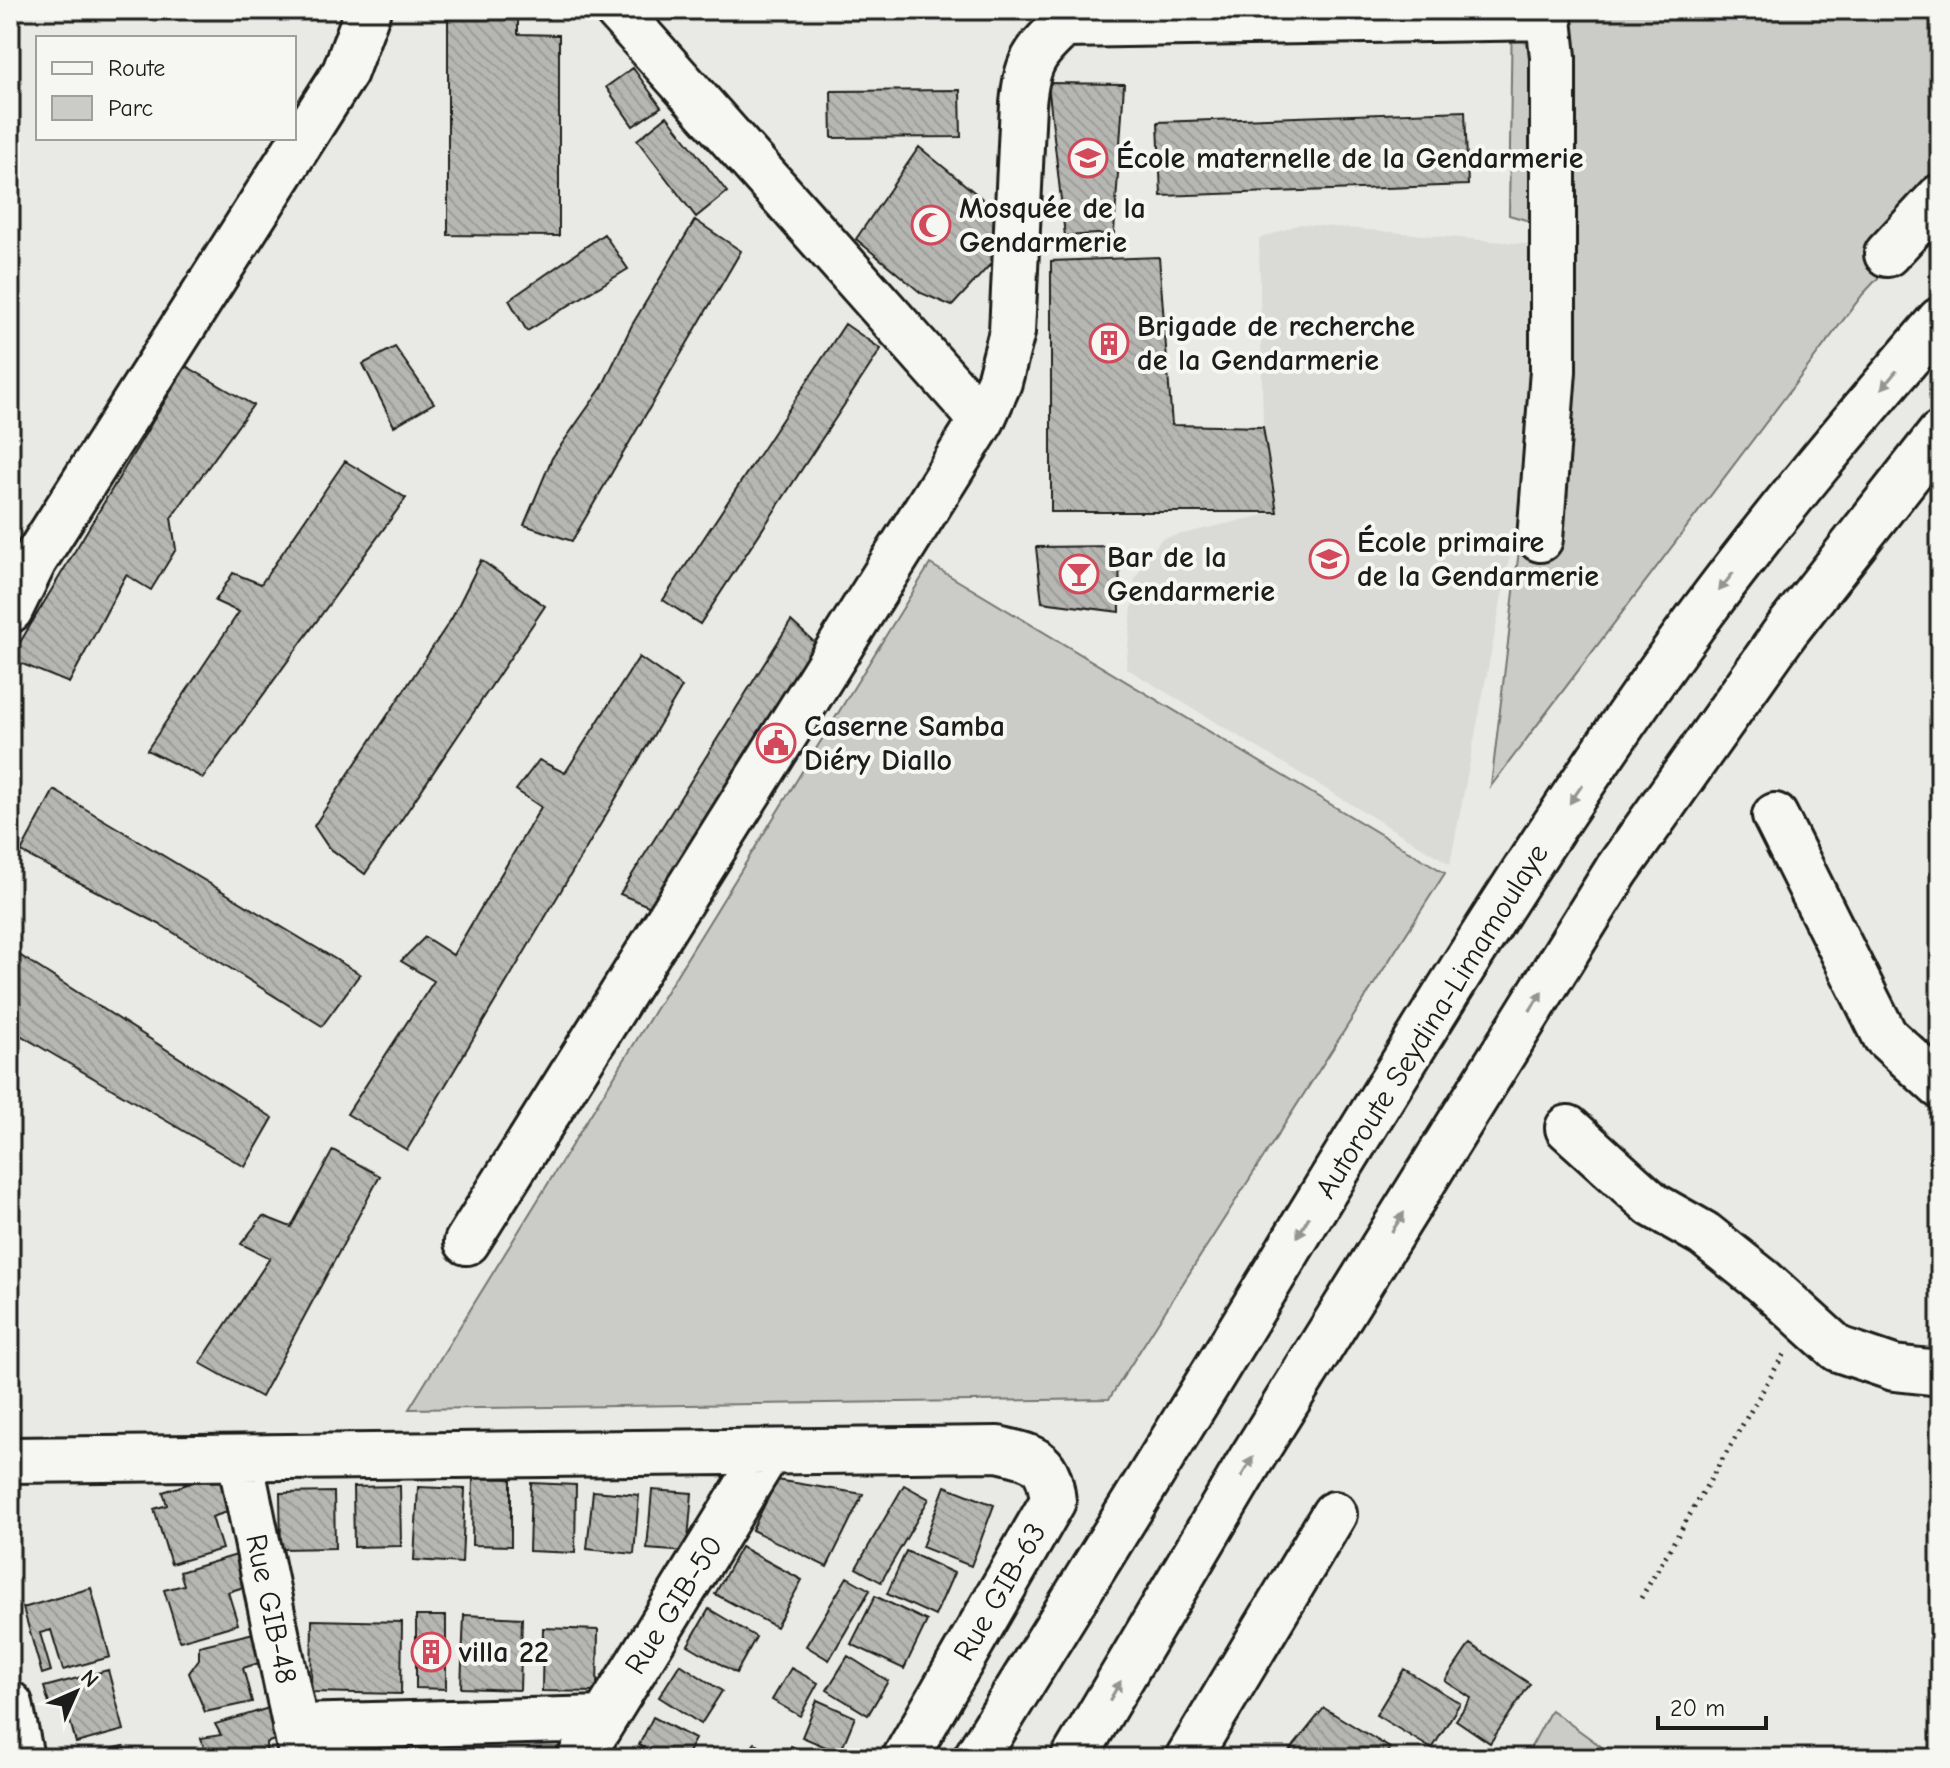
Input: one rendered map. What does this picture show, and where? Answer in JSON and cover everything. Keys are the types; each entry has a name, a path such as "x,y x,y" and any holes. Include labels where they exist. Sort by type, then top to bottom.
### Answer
{"main road":[{"path":"10,610 34,561 345,72 368,10"},
{"path":"617,10 982,420"},
{"path":"467,1242 982,420 999,382 1012,332 1026,72 1037,49 1064,18 1548,14 1553,57 1553,371 1540,539"},
{"path":"1887,254 1940,197"},
{"name":"Autoroute Seydina-Limamoulaye","path":"976,1758 1463,964 1591,771 1699,617 1781,512 1940,320"},
{"path":"1074,1758 1250,1461 1617,870 1786,631 1940,434"},
{"path":"1775,816 1885,1036 1940,1086"},
{"path":"1568,1128 1653,1205 1704,1234 1838,1349 1894,1368 1940,1373"},
{"name":"Rue GIB-63","path":"10,1460 998,1449 1035,1458 1050,1477 1053,1501 905,1758"},
{"name":"Rue GIB-50","path":"580,1758 768,1452"},
{"name":"Rue GIB-48","path":"240,1459 299,1742"},
{"path":"1188,1758 1334,1514"},
{"path":"10,1704 21,1758"},
{"path":"299,1742 603,1719"}],"path":[{"path":"1641,1598 1805,1318"}],"shaded area":[{"name":"École primaire de la Gendarmerie","path":"1300,224 1539,245 1532,441 1450,864 1126,668 1135,578 1161,539 1277,512 1263,427 1259,239"}],"green space":[{"path":"1512,10 1940,10 1940,212 1863,294 1491,786 1557,229 1509,215"},
{"path":"930,564 1445,873 1109,1399 409,1409"},
{"path":"1551,1710 1617,1758 1525,1758"},
{"path":"581,1735 567,1758 314,1758 310,1740"}],"building":[{"path":"448,10 518,10 518,34 559,35 559,236 448,235"},
{"path":"633,68 661,107 633,126 606,87"},
{"name":"École maternelle de la Gendarmerie","path":"1048,83 1124,84 1114,233 1065,236"},
{"path":"960,90 961,137 832,138 831,91"},
{"path":"1465,111 1468,185 1161,196 1158,122"},
{"path":"667,116 727,192 696,217 637,140"},
{"name":"Mosquée de la Gendarmerie","path":"919,147 996,210 1000,254 952,306 921,293 856,239"},
{"path":"695,220 741,251 572,541 524,525 552,458 602,387 632,325"},
{"path":"604,234 628,269 527,331 509,300"},
{"name":"Brigade de recherche de la Gendarmerie","path":"1159,257 1172,425 1263,427 1277,512 1051,512 1051,261"},
{"path":"845,324 881,349 700,624 663,600"},
{"path":"395,347 434,403 394,426 363,364"},
{"path":"186,366 253,405 171,518 176,549 151,590 126,575 69,683 10,659"},
{"path":"345,461 406,498 203,778 147,750 239,612 215,601 233,573 261,584"},
{"name":"Bar de la Gendarmerie","path":"1119,546 1120,612 1042,602 1036,547"},
{"path":"481,560 545,606 365,874 328,847 314,826 452,618"},
{"path":"791,621 824,651 667,914 620,894"},
{"path":"639,657 682,687 407,1150 347,1114 434,981 401,961 425,937 453,955 541,807 516,790 539,760 565,773"},
{"path":"54,790 360,974 322,1026 163,926 21,852"},
{"path":"10,949 273,1118 245,1167 10,1029"},
{"path":"333,1150 380,1176 261,1397 200,1363 270,1258 241,1244 263,1216 291,1227"},
{"path":"219,1474 230,1511 212,1517 222,1549 171,1564 154,1509 167,1505 163,1492"},
{"path":"473,1478 511,1479 511,1546 472,1545"},
{"path":"777,1480 863,1494 827,1567 752,1530"},
{"path":"531,1483 576,1485 575,1553 529,1551"},
{"path":"904,1485 929,1499 881,1582 856,1568"},
{"path":"400,1486 401,1546 354,1547 353,1487"},
{"path":"945,1486 994,1505 971,1566 922,1547"},
{"path":"418,1487 465,1489 462,1563 414,1560"},
{"path":"652,1490 692,1493 687,1552 647,1549"},
{"path":"593,1491 639,1495 634,1554 587,1549"},
{"path":"334,1492 335,1548 281,1549 280,1493"},
{"path":"741,1547 802,1580 776,1627 715,1594"},
{"path":"906,1551 954,1573 935,1616 887,1594"},
{"path":"240,1554 250,1585 228,1592 238,1624 180,1641 164,1590 184,1585 180,1572"},
{"path":"847,1577 870,1590 829,1660 806,1646"},
{"path":"91,1588 110,1657 63,1670 51,1630 40,1633 51,1671 42,1674 23,1608"},
{"path":"875,1596 927,1621 904,1669 851,1644"},
{"path":"709,1609 756,1637 736,1673 688,1645"},
{"path":"464,1615 522,1618 520,1690 461,1688"},
{"name":"villa 22","path":"416,1616 446,1616 446,1689 416,1688"},
{"path":"312,1620 402,1622 401,1694 311,1692"},
{"path":"543,1628 598,1630 597,1692 542,1691"},
{"path":"254,1633 262,1662 243,1668 252,1702 205,1712 189,1673 199,1659 199,1646"},
{"path":"1470,1644 1530,1684 1490,1743 1456,1720 1471,1698 1445,1681"},
{"path":"848,1656 888,1681 868,1715 827,1690"},
{"path":"680,1664 722,1691 701,1724 659,1697"},
{"path":"791,1668 818,1683 800,1716 772,1700"},
{"path":"1404,1669 1460,1703 1432,1749 1376,1715"},
{"path":"108,1670 124,1730 76,1743 65,1702 50,1707 44,1687"},
{"path":"817,1700 855,1717 840,1753 802,1737"},
{"path":"269,1708 280,1738 266,1743 267,1758 207,1758 201,1738 221,1735 215,1724"},
{"path":"1324,1708 1390,1748 1383,1758 1284,1758"},
{"path":"653,1717 695,1739 685,1758 664,1758 639,1745"},
{"path":"755,1743 774,1758 744,1758"},
{"path":"124,1746 127,1758 73,1758"},
{"path":"791,1746 819,1758 786,1758"}],"place":[{"name":"École maternelle de la Gendarmerie","path":"1088,158"},
{"name":"Mosquée de la Gendarmerie","path":"931,225"},
{"name":"Brigade de recherche de la Gendarmerie","path":"1109,343"},
{"name":"École primaire de la Gendarmerie","path":"1329,559"},
{"name":"Bar de la Gendarmerie","path":"1079,574"},
{"name":"Caserne Samba Diéry Diallo","path":"776,743"},
{"name":"villa 22","path":"431,1652"}]}
